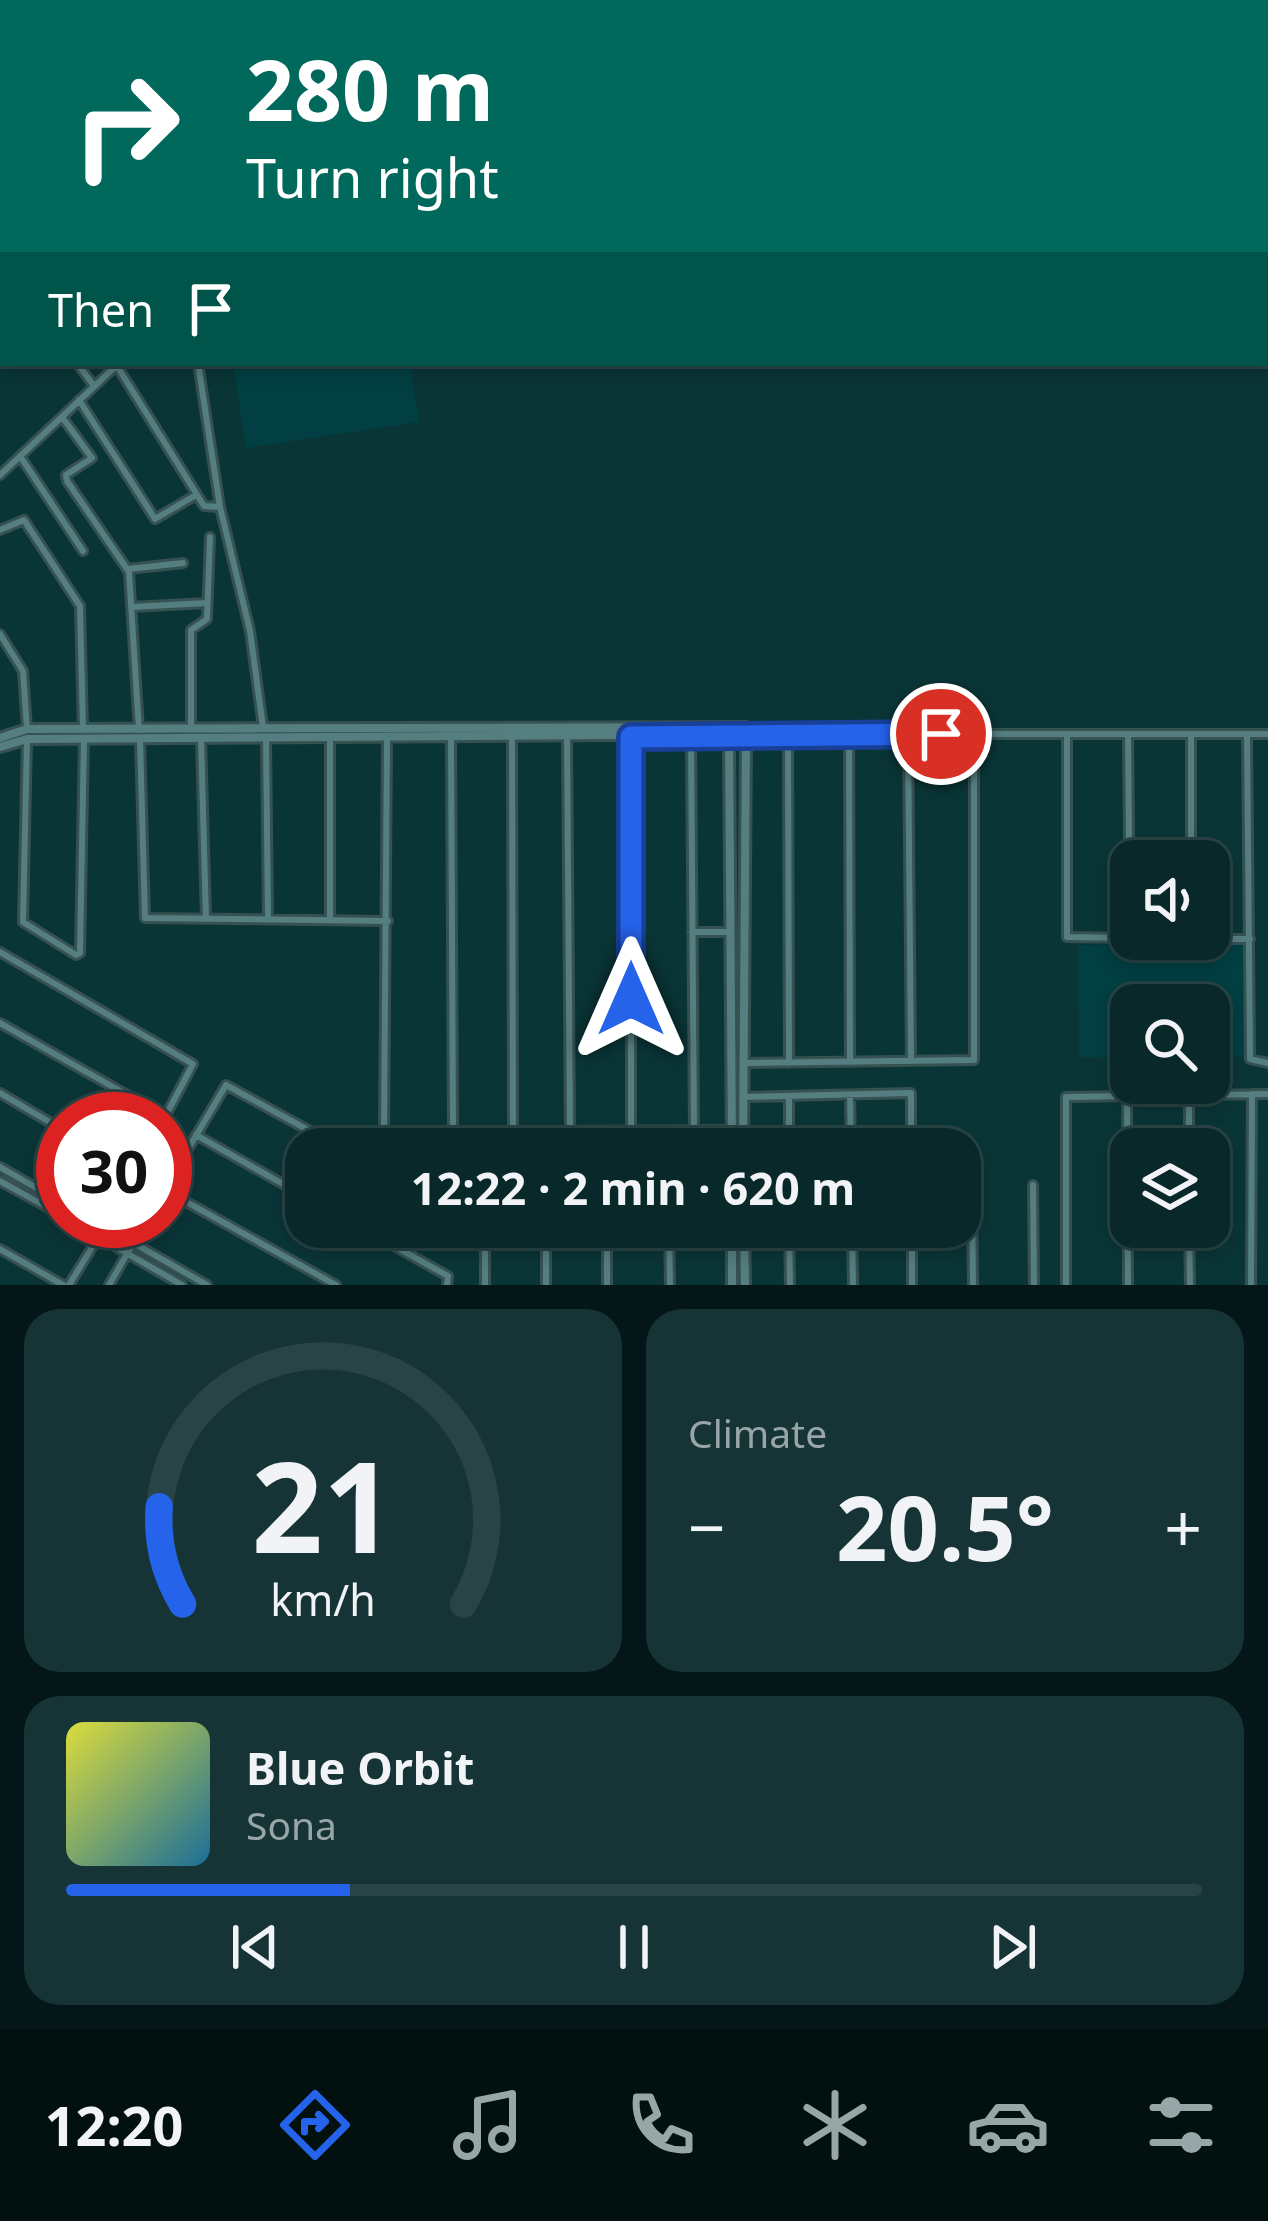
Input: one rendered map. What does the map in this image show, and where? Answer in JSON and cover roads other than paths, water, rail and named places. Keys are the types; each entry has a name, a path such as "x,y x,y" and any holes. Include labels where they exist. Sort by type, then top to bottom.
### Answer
{"street":[{"path":"79,366 94,386"},
{"path":"0,475 116,366"},
{"path":"119,366 196,495 207,508 220,507"},
{"path":"198,366 220,507 250,631 265,735 268,919"},
{"path":"80,400 153,518 196,495"},
{"path":"62,417 92,458 66,475 67,481 128,569 140,734 143,914 148,920 388,922"},
{"path":"20,456 83,551"},
{"path":"0,530 23,520 80,606 83,734 76,956 23,922 25,678 0,634"},
{"path":"190,729 191,630 207,619 210,537"},
{"path":"128,569 183,563"},
{"path":"131,607 207,604"},
{"path":"140,734 190,729 386,740 482,734 691,737 729,732"},
{"path":"0,742 27,734 202,738 729,732 1268,734"},
{"path":"729,732 732,1128"},
{"path":"743,1128 746,732"},
{"path":"788,734 789,1063"},
{"path":"849,734 850,1062"},
{"path":"908,734 911,1061"},
{"path":"743,1063 974,1060 974,734"},
{"path":"1067,734 1067,938 1110,938"},
{"path":"1128,734 1130,840"},
{"path":"1191,734 1191,840"},
{"path":"1247,734 1250,1059 1268,1063"},
{"path":"566,736 570,1128"},
{"path":"512,737 513,1128"},
{"path":"631,737 631,1128"},
{"path":"691,737 694,1128"},
{"path":"202,738 206,919"},
{"path":"451,739 453,1128"},
{"path":"329,740 330,920"},
{"path":"384,1128 386,740"},
{"path":"692,932 732,932"},
{"path":"1230,939 1250,939"},
{"path":"0,952 193,1064 178,1092"},
{"path":"0,1023 120,1092"},
{"path":"192,1142 222,1087 230,1085 306,1128"},
{"path":"0,1093 36,1114"},
{"path":"742,1097 911,1094 911,1128"},
{"path":"1230,1094 1268,1094"},
{"path":"1251,1285 1252,1094"},
{"path":"850,1095 851,1128"},
{"path":"789,1096 789,1128"},
{"path":"1066,1285 1066,1097 1110,1096"},
{"path":"1127,1104 1128,1285"},
{"path":"196,1135 285,1184"},
{"path":"0,1168 36,1188"},
{"path":"0,1180 36,1201"},
{"path":"1033,1185 1034,1285"},
{"path":"192,1204 336,1285"},
{"path":"0,1249 66,1285 91,1248"},
{"path":"118,1248 182,1285"},
{"path":"109,1285 131,1248"},
{"path":"143,1248 207,1285"},
{"path":"398,1248 448,1276 447,1285"},
{"path":"484,1248 485,1285"},
{"path":"546,1248 546,1285"},
{"path":"607,1248 607,1285"},
{"path":"669,1248 670,1285"},
{"path":"732,1248 732,1285"},
{"path":"744,1248 745,1285"},
{"path":"789,1248 790,1285"},
{"path":"852,1248 853,1285"},
{"path":"912,1248 912,1285"},
{"path":"973,1248 973,1285"},
{"path":"1189,1248 1190,1285"}]}
